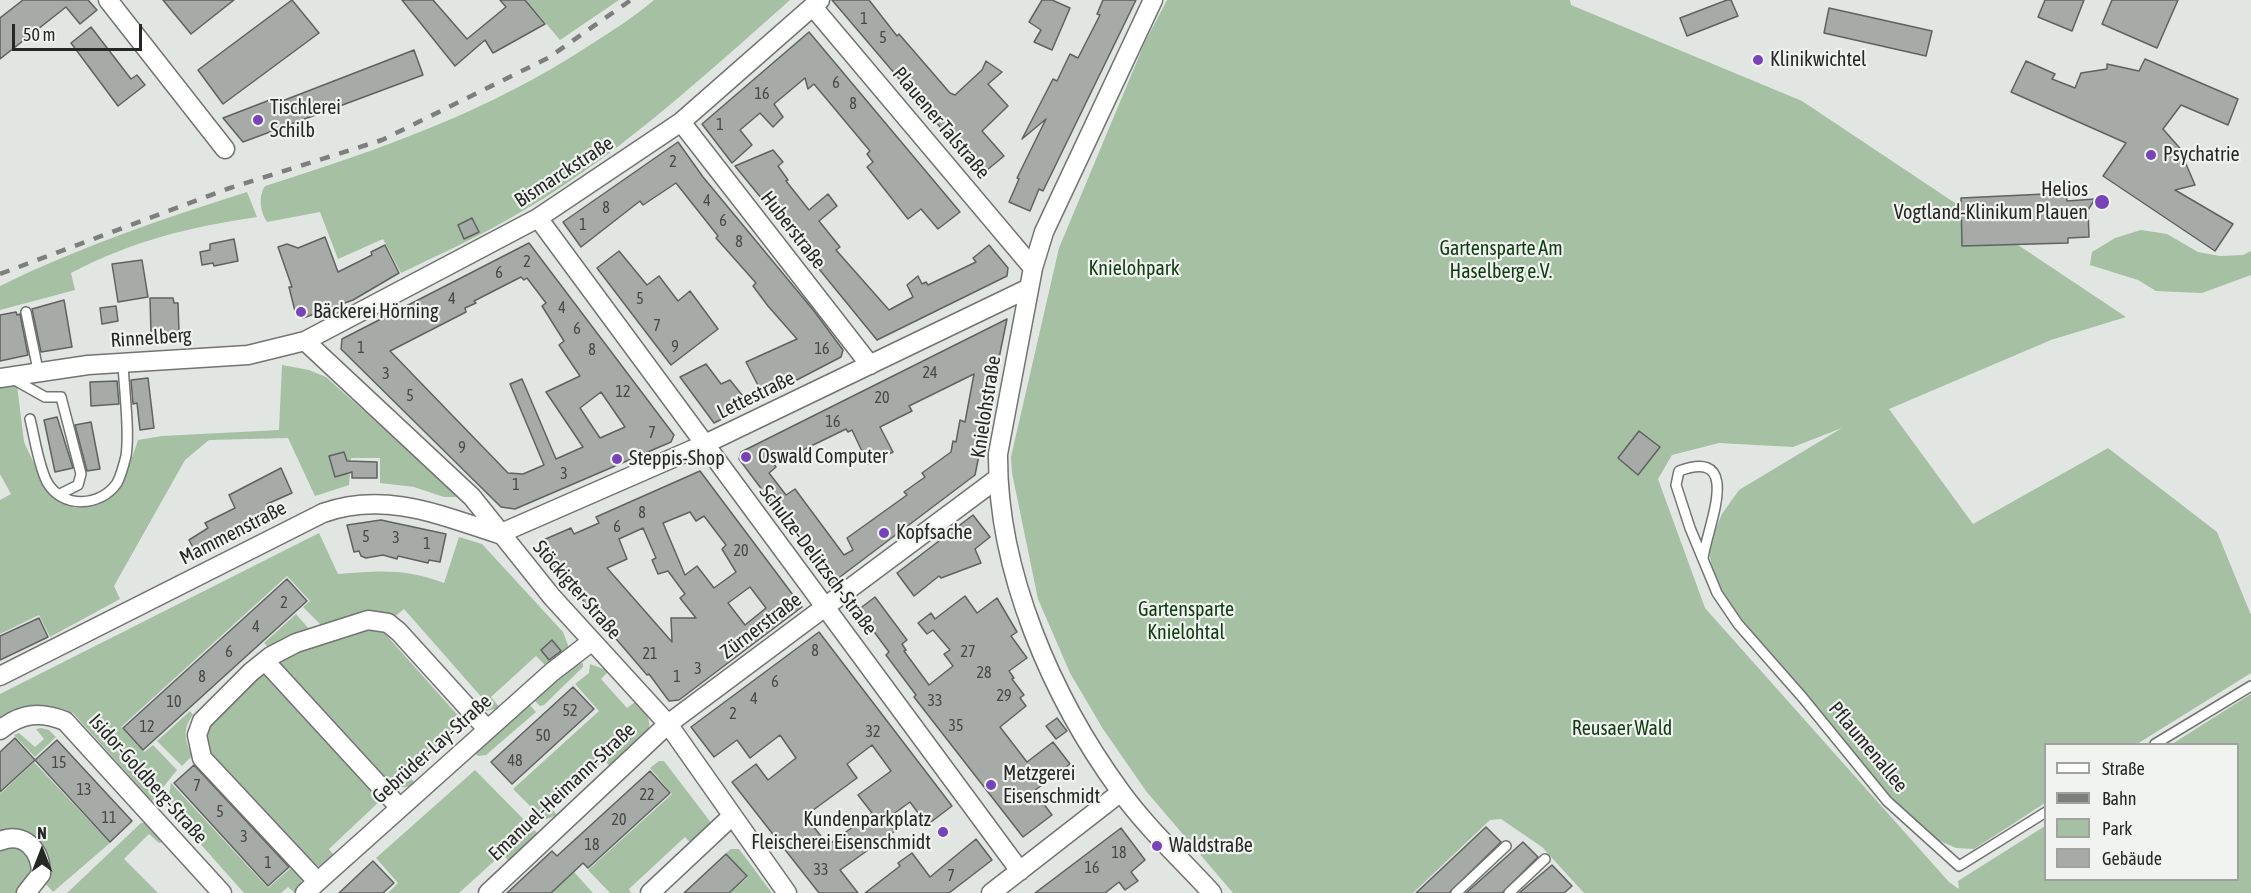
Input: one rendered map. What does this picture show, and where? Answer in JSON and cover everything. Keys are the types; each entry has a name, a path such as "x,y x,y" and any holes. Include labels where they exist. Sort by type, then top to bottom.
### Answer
{"street":[{"path":"108,0 225,149"},
{"name":"Knielohstraße","path":"1153,0 1044,232 1029,288 998,454 998,478 1022,601 1035,640 1056,686 1121,792 1212,893"},
{"name":"Plauener Talstraße","path":"816,3 1034,268"},
{"name":"Bismarckstraße","path":"305,341 538,218 681,122 816,3"},
{"name":"Huberstraße","path":"681,122 870,365"},
{"name":"Schulze-Delitzsch-Straße","path":"538,218 1020,871"},
{"name":"Lettestraße","path":"500,534 705,444 1029,288"},
{"name":"Rinnelberg","path":"4,377 38,370 248,354 305,341"},
{"name":"Stöckigter Straße","path":"305,341 472,496 500,534 591,642 668,724 731,817 788,893"},
{"name":"Zürnerstraße","path":"668,724 998,478"},
{"name":"Mammenstraße","path":"0,676 323,513 345,506 375,503 409,506 500,534"},
{"path":"311,887 202,759 197,745 197,735 202,721 265,661 296,643 358,622 382,621 399,632 486,729"},
{"name":"Gebrüder-Lay-Straße","path":"311,887 486,729 591,642"},
{"path":"265,661 400,808"},
{"name":"Isidor-Goldberg-Straße","path":"0,730 25,715 40,714 65,721 222,893"},
{"name":"Emanuel-Heimann-Straße","path":"488,893 668,724"},
{"path":"992,893 1121,792"},
{"path":"650,893 731,817"},
{"path":"0,841 17,839 28,842 36,850 41,862 41,874 26,893"}],"lane":[{"path":"26,312 38,370"},
{"path":"30,419 47,483 73,503 94,500 118,482 126,455 123,363"},
{"path":"4,377 45,398 61,397 81,474 78,485 60,495"},
{"name":"Pflaumenallee","path":"1703,559 1704,544 1719,496 1715,476 1707,468 1691,467 1679,471 1676,486 1703,559 1718,593 1738,624 1803,698 1887,801 1959,866 2044,813"},
{"path":"2158,743 2251,686"},
{"path":"1456,893 1506,846"},
{"path":"1509,893 1545,859"}],"green space":[{"path":"526,0 619,0 560,40"},
{"path":"654,0 790,0 654,118 582,173 494,227 401,273 383,239 338,259 320,212 267,222 261,209 265,186 392,143 513,90 552,69 615,29"},
{"path":"1167,0 1570,0 1571,5 1802,101 2126,317 2051,340 1889,409 1973,524 2108,448 2217,532 2251,615 2251,673 2139,743 2044,743 2044,804 1974,849 1956,848 1922,833 1887,801 1717,593 1708,547 1722,514 1739,490 1842,428 1793,447 1719,443 1672,455 1658,479 1705,608 1949,882 1959,889 1958,881 2044,827 2044,881 2239,881 2239,743 2174,743 2251,694 2251,893 1584,893 1542,847 1501,819 1490,820 1413,893 1233,893 1146,791 1103,729 1070,673 1038,599 1012,473 1011,457 1059,248 1145,42"},
{"path":"247,192 257,217 208,225 116,252 71,273 75,290 0,310 0,286 121,234"},
{"path":"2141,230 2167,234 2198,252 2220,256 2243,255 2251,251 2251,275 2202,293 2156,291 2138,280 2090,265 2092,252 2115,238"},
{"path":"282,365 309,370 326,377 461,497 444,497 414,487 380,483 380,458 351,458 349,485 315,496 288,438 209,440 185,460 114,586 120,599 50,637 39,615 0,634 0,500 11,494 0,474 0,384 17,385 24,442 46,489 75,508 103,499 119,486 129,467 138,440 162,436 279,430"},
{"path":"319,533 338,574 404,573 444,583 459,537 482,544 563,632 569,648 546,666 536,656 491,697 500,708 481,712 476,707 484,700 404,609 393,618 388,613 369,613 321,625 303,607 310,601 287,576 121,727 144,752 153,745 177,770 152,801 73,713 54,707 35,706 17,709 0,720 0,694"},
{"path":"296,614 310,630 270,649 264,643"},
{"path":"379,627 462,720 457,728 407,774 416,784 406,787 389,785 275,661 347,631"},
{"path":"583,663 583,667 544,705 540,706 534,700 576,664"},
{"path":"590,664 609,671 601,679 627,708 635,702 639,706 648,718 649,727 636,747 611,767 604,760 551,808 557,815 544,820 513,789 599,711 575,684 589,673"},
{"path":"264,670 382,799 329,849 336,858 321,867 306,862 208,757 202,732"},
{"path":"528,703 536,712 486,755 478,756 475,753"},
{"path":"190,711 193,715 187,725 186,735 192,756 182,766 157,741"},
{"path":"36,729 49,730 56,737 35,757 14,735 19,733 35,747 44,739"},
{"path":"659,761 664,761 712,824 695,848 685,837 629,889 631,893 610,893 588,870 672,794 650,768"},
{"path":"34,762 110,843 53,892 45,883 48,862 0,834 0,794"},
{"path":"475,770 539,835 509,861 502,854 459,893 388,893 398,883 376,858"},
{"path":"171,783 268,888 293,866 302,879 301,886 295,893 288,887 281,893 244,893 164,803 169,795"},
{"path":"141,823 147,823 167,841 159,843 149,834 124,859 158,893 67,893"},
{"path":"17,844 34,862 30,881 16,893 0,893 0,846"},
{"path":"731,849 739,849 772,893 730,893 748,877 726,853"},
{"path":"574,872 593,893 552,893"}],"building":[{"path":"23,0 88,0 97,10 80,24 66,7 0,59 0,18"},
{"path":"163,0 234,0 191,34"},
{"path":"292,0 319,33 223,104 198,70"},
{"path":"402,0 433,0 467,39 506,7 500,0 525,0 545,24 493,53 485,40 455,66"},
{"path":"832,0 869,0 897,36 899,34 950,93 955,95 982,70 986,61 1002,72 988,84 1008,106 982,131 1004,156 981,175"},
{"path":"1042,0 1052,0 1070,8 1052,50 1034,42 1041,30 1029,22"},
{"path":"1103,0 1136,0 1043,191 1039,189 1030,211 1009,202 1019,179 1017,178 1046,119 1022,139 1053,79 1057,81 1070,54 1078,58 1100,15 1097,14"},
{"path":"1731,0 1738,16 1687,36 1680,18"},
{"path":"2045,0 2084,0 2072,31 2038,17"},
{"path":"2112,0 2178,0 2157,48 2102,24"},
{"path":"1829,8 1932,31 1926,56 1824,33"},
{"path":"91,27 131,79 137,75 145,85 118,106 71,43"},
{"path":"809,32 960,212 938,229 921,209 908,219 867,167 873,162 867,154 870,151 814,84 808,89 805,78 774,104 783,117 773,127 760,113 740,130 752,145 732,163 702,124"},
{"path":"414,50 423,75 243,142 223,118 275,98 277,103"},
{"name":"Psychatrie","path":"2145,59 2238,99 2228,125 2181,105 2163,129 2185,154 2183,157 2195,185 2175,190 2233,224 2215,251 2103,176 2126,143 2011,92 2026,61 2055,74 2052,79 2075,88 2081,73 2107,69 2107,64 2139,71"},
{"path":"678,142 703,177 814,311 843,350 841,357 764,397 746,362 797,339 768,306 753,286 756,283 716,238 718,236 676,183 643,205 640,201 581,247 563,222"},
{"path":"773,150 783,162 778,166 788,180 786,181 809,210 828,194 837,206 819,221 840,247 836,250 889,310 913,297 907,285 918,276 922,284 926,282 928,285 976,262 973,258 989,245 1008,268 1007,276 877,340 735,166"},
{"path":"2066,193 2067,201 2095,199 2088,210 2089,237 2068,238 2068,243 1962,246 1961,198"},
{"path":"472,218 479,232 464,239 458,225"},
{"path":"325,237 338,272 372,255 371,252 385,245 399,273 353,300 303,318 296,315 289,287 292,287 278,247 287,244 298,248"},
{"path":"234,239 238,261 214,266 213,263 202,265 200,252 210,250 210,244"},
{"path":"529,243 674,435 671,442 515,509 501,507 341,349 342,339","holes":["521,277 524,280 527,278 546,303 542,306 564,341 559,345 580,376 546,392 583,447 556,459 522,379 510,384 544,465 523,474 508,473 390,351 466,312 465,308 476,303 474,301","601,392 625,427 600,438 580,408"]},
{"path":"619,251 647,285 659,276 678,301 690,291 718,329 671,365 597,268"},
{"path":"142,260 148,297 118,302 112,264"},
{"path":"150,298 173,298 174,303 178,303 179,332 151,334"},
{"path":"64,300 72,347 41,352 32,309"},
{"path":"116,306 118,321 102,324 100,308"},
{"path":"16,312 17,315 20,314 28,355 0,361 0,315"},
{"path":"1007,319 975,475 832,583 739,459 741,452","holes":["974,374 965,422 960,420 956,442 953,441 951,452 922,473 925,477 904,492 907,495 847,538 853,550 844,555 795,489 786,495 769,473 776,467 774,464 846,429 848,432 852,430 868,464 893,452 880,427 912,411 909,406"]},
{"path":"706,364 721,384 730,380 750,405 714,423 680,377"},
{"path":"148,378 154,428 140,430 137,403 133,404 131,380"},
{"path":"117,381 119,404 91,406 90,382"},
{"path":"57,417 73,468 55,472 44,420"},
{"path":"91,422 100,469 87,471 75,425"},
{"path":"1639,431 1660,447 1638,475 1618,458"},
{"path":"344,452 347,461 377,462 377,478 352,478 352,472 335,477 329,456"},
{"path":"281,468 292,493 267,504 272,515 196,553 189,540 208,528 205,523 235,508 229,495"},
{"path":"700,471 802,607 679,700 669,701 649,674 647,675 539,549 541,541 571,528 574,534 599,523 596,517","holes":["690,512 696,521 704,516 726,545 722,549 736,572 714,588 697,566 685,575 663,523","643,528 656,558 652,560 658,574 668,571 685,594 680,598 696,618 671,618 672,642 607,568 627,559 619,539","750,587 766,608 745,625 728,603"]},
{"path":"973,515 990,537 975,549 981,563 941,578 939,576 914,596 897,573"},
{"path":"381,520 446,534 440,562 429,560 428,563 383,555 366,558 361,556 359,551 354,552 347,525"},
{"path":"287,579 307,601 143,750 123,728"},
{"path":"965,596 977,613 997,598 1017,632 1011,636 1027,658 1009,671 1024,695 1020,698 1026,706 1000,727 1027,762 1053,742 1070,764 1034,791 1052,815 1023,837 914,697 916,695 886,655 889,652 858,610 875,597 907,640 902,644 906,650 904,651 929,685 953,666 944,654 950,650 933,630 927,634 918,623 931,613 935,619"},
{"path":"39,618 48,637 0,660 0,636"},
{"path":"819,632 952,806 927,825 910,802 892,815 891,826 895,831 840,870 858,893 819,893 732,782 756,764 768,780 796,758 780,735 750,758 737,740 714,757 691,727","holes":["872,745 891,771 858,795 872,813 828,845 805,816 857,778 847,764"]},
{"path":"552,640 561,651 549,660 541,650"},
{"path":"573,687 594,709 512,784 491,762"},
{"path":"1057,718 1067,731 1056,739 1046,726"},
{"path":"15,738 35,760 0,792 0,752"},
{"path":"57,740 132,821 110,842 35,760"},
{"path":"194,765 289,867 268,886 174,783"},
{"path":"650,771 670,793 588,868 583,863 551,893 507,893 552,851 557,856"},
{"path":"1486,827 1501,842 1449,893 1416,893"},
{"path":"1121,828 1145,860 1131,872 1138,881 1125,890 1119,882 1105,893 1035,893"},
{"path":"976,839 992,860 949,893 865,893 900,866 898,863 912,853 930,877"},
{"path":"1523,842 1538,857 1502,893 1466,893"},
{"path":"726,854 747,876 729,893 684,893"},
{"path":"373,861 394,883 383,893 339,893"},
{"path":"1552,865 1572,886 1564,893 1519,893"}],"railway":[{"path":"0,274 227,189 382,140 548,58 631,0"}],"place":[{"name":"Klinikwichtel","path":"1758,60"},
{"name":"Tischlerei Schilb","path":"258,120"},
{"name":"Psychatrie","path":"2151,155"},
{"name":"Helios Vogtland-Klinikum Plauen","path":"2102,202"},
{"name":"Bäckerei Hörning","path":"301,312"},
{"name":"Oswald Computer","path":"746,457"},
{"name":"Steppis-Shop","path":"617,459"},
{"name":"Kopfsache","path":"884,533"},
{"name":"Metzgerei Eisenschmidt","path":"991,785"},
{"name":"Kundenparkplatz Fleischerei Eisenschmidt","path":"943,832"},
{"name":"Waldstraße","path":"1157,846"}],"park label":[{"name":"Gartensparte Am Haselberg e.V.","path":"1501,260"},
{"name":"Knielohpark","path":"1134,269"},
{"name":"Gartensparte Knielohtal","path":"1186,622"},
{"name":"Reusaer Wald","path":"1622,729"}]}
